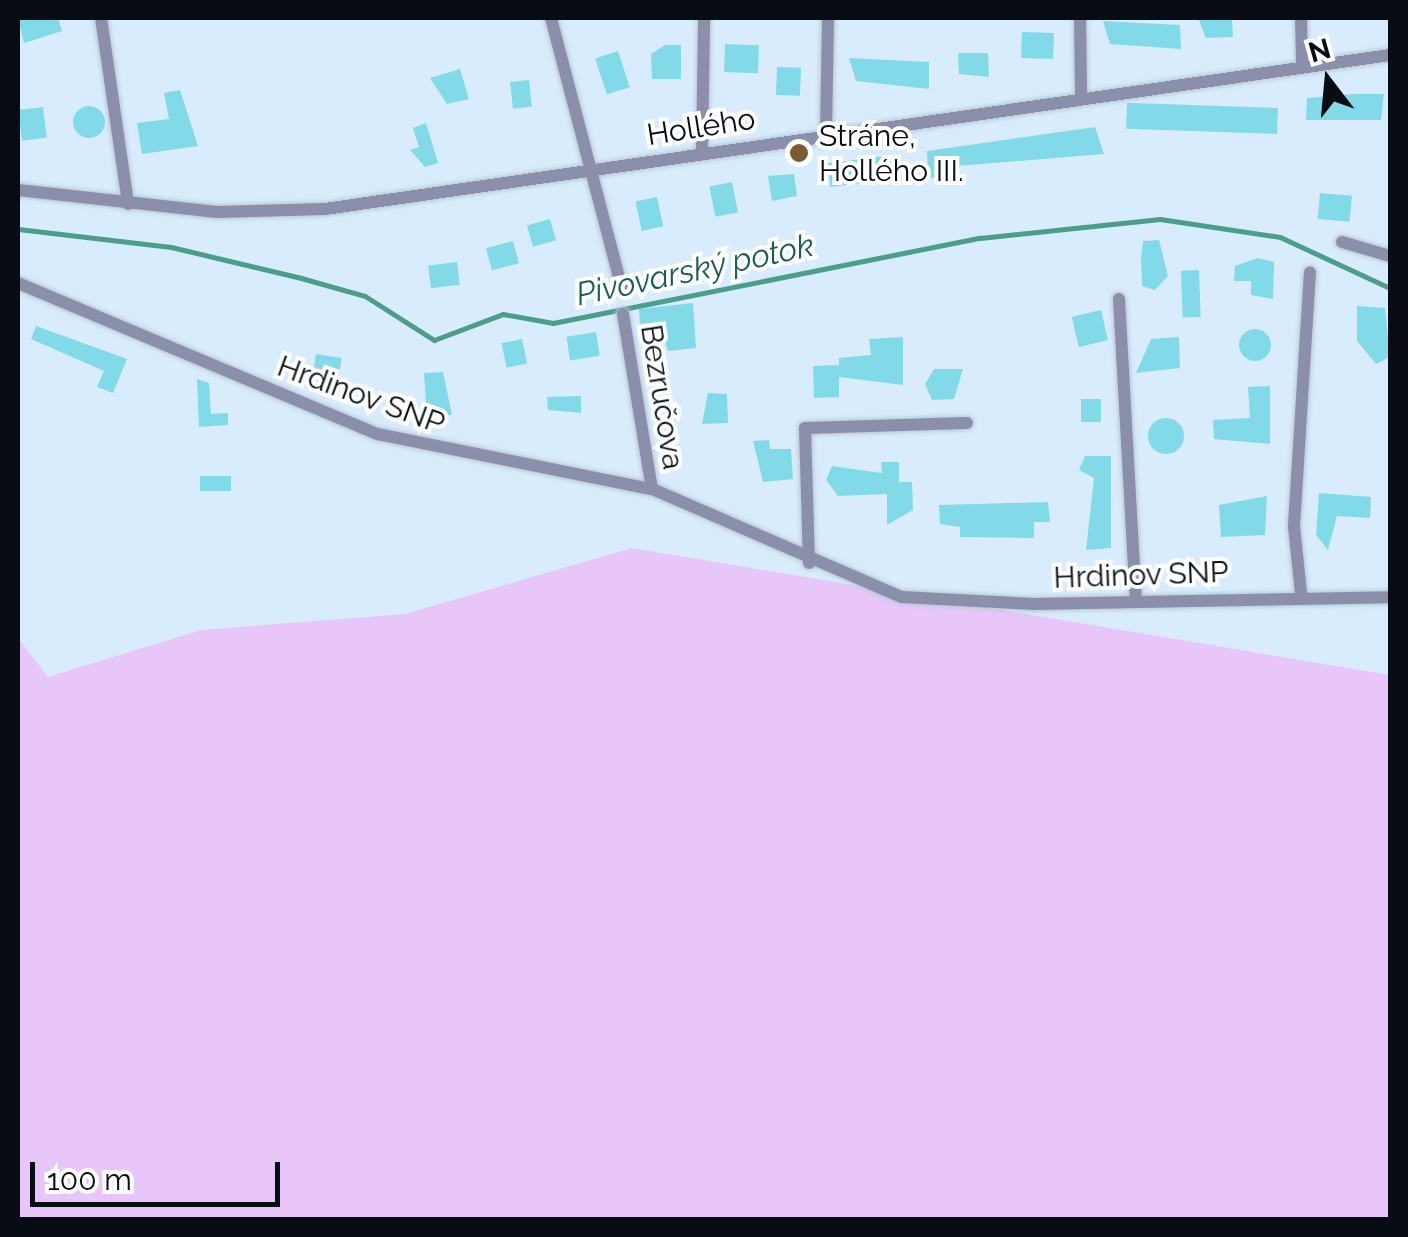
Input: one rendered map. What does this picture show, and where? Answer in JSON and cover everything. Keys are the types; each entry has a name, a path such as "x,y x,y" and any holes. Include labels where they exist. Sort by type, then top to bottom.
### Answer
{"street":[{"path":"101,18 128,204"},
{"name":"Bezručova","path":"551,18 597,168 622,288"},
{"path":"702,152 704,18"},
{"path":"826,133 828,18"},
{"path":"1080,18 1082,94"},
{"path":"1301,18 1302,62"},
{"name":"Hollého","path":"18,190 128,204 325,208 1302,62 1390,55"},
{"path":"1342,242 1390,256"},
{"path":"1301,593 1294,526 1310,273"},
{"name":"Hrdinov SNP","path":"18,283 378,434 652,489 809,563 902,597 1136,600 1301,593 1390,597"},
{"path":"1120,300 1136,600"},
{"name":"Bezručova","path":"623,314 652,489"},
{"path":"809,563 805,428 968,422"}],"shaded area":[{"path":"632,548 1390,675 1390,1219 18,1219 18,638 48,677 201,630 405,614"}],"building":[{"path":"18,18 58,18 62,31 24,43"},
{"path":"1198,18 1232,18 1233,37 1206,38"},
{"path":"1103,21 1180,25 1181,49 1110,44"},
{"path":"1022,32 1054,33 1053,59 1021,58"},
{"path":"725,44 759,45 758,73 724,72"},
{"path":"665,45 681,45 681,79 652,79 651,54"},
{"path":"618,51 630,87 607,95 595,58"},
{"path":"958,53 988,53 989,77 959,74"},
{"path":"849,58 929,62 929,89 856,81"},
{"path":"777,67 801,68 800,96 776,95"},
{"path":"460,69 469,99 447,104 430,78"},
{"path":"529,80 532,107 513,109 510,82"},
{"path":"180,90 198,146 142,154 137,123 169,119 164,93"},
{"path":"1384,94 1381,120 1306,120 1307,98"},
{"path":"1127,103 1278,108 1277,134 1126,129"},
{"path":"89,106 100,111 105,122 100,133 89,138 78,133 73,122 78,111"},
{"path":"43,107 47,138 22,141 18,110"},
{"path":"426,123 438,163 425,167 410,150 419,147 413,128"},
{"path":"1095,127 1104,154 957,166 958,176 928,178 927,151"},
{"path":"894,155 897,179 830,187 827,163"},
{"path":"794,174 797,196 772,201 768,176"},
{"path":"732,182 738,212 715,217 709,186"},
{"path":"1320,193 1352,196 1350,222 1318,219"},
{"path":"657,197 663,226 642,231 635,202"},
{"path":"550,219 556,240 533,247 527,226"},
{"path":"1159,240 1168,276 1155,290 1142,286 1141,258 1143,241"},
{"path":"513,241 519,263 492,270 486,248"},
{"path":"1258,258 1274,262 1273,299 1251,295 1251,281 1234,281 1235,266"},
{"path":"457,262 460,285 431,288 428,266"},
{"path":"1199,270 1201,317 1183,318 1181,271"},
{"path":"693,303 696,348 668,351 658,322 640,324 639,309"},
{"path":"1357,306 1385,308 1390,357 1376,364 1357,341"},
{"path":"1101,310 1108,340 1079,347 1072,317"},
{"path":"36,326 127,359 113,393 97,387 104,371 31,339"},
{"path":"1255,329 1266,334 1271,345 1266,356 1255,361 1244,356 1239,345 1244,334"},
{"path":"596,332 600,356 570,360 566,337"},
{"path":"903,337 903,385 839,377 839,397 814,398 813,366 839,365 839,358 871,355 869,339"},
{"path":"1179,337 1180,368 1136,373 1151,339"},
{"path":"522,339 527,363 507,368 501,343"},
{"path":"316,354 342,358 339,376 313,372"},
{"path":"934,369 963,369 954,399 932,400 925,384"},
{"path":"443,372 452,415 427,416 424,373"},
{"path":"197,379 209,383 211,414 228,413 228,425 199,427"},
{"path":"1270,386 1270,444 1214,439 1213,420 1250,418 1248,387"},
{"path":"708,393 727,394 728,423 702,424"},
{"path":"581,396 581,413 548,410 547,397"},
{"path":"1081,399 1101,399 1101,422 1081,422"},
{"path":"1166,418 1179,423 1184,436 1179,449 1166,454 1153,449 1148,436 1153,423"},
{"path":"769,440 770,449 791,449 793,479 763,482 753,441"},
{"path":"1085,456 1111,456 1111,548 1086,550 1094,478 1079,470"},
{"path":"881,462 899,462 899,482 912,482 913,510 887,525 887,494 838,496 826,480 832,466 882,473"},
{"path":"200,476 231,476 231,491 200,491"},
{"path":"1319,493 1371,497 1370,518 1337,516 1328,550 1316,535"},
{"path":"1267,496 1265,535 1221,537 1219,505"},
{"path":"1048,502 1050,522 1034,522 1034,538 960,537 960,527 940,524 939,505"}],"waterway":[{"name":"Pivovarský potok","path":"18,229 171,247 301,278 365,296 434,340 503,314 553,323 980,238 1160,219 1280,237 1390,288"}],"place":[{"name":"Stráne, Hollého III.","path":"799,153"}]}
